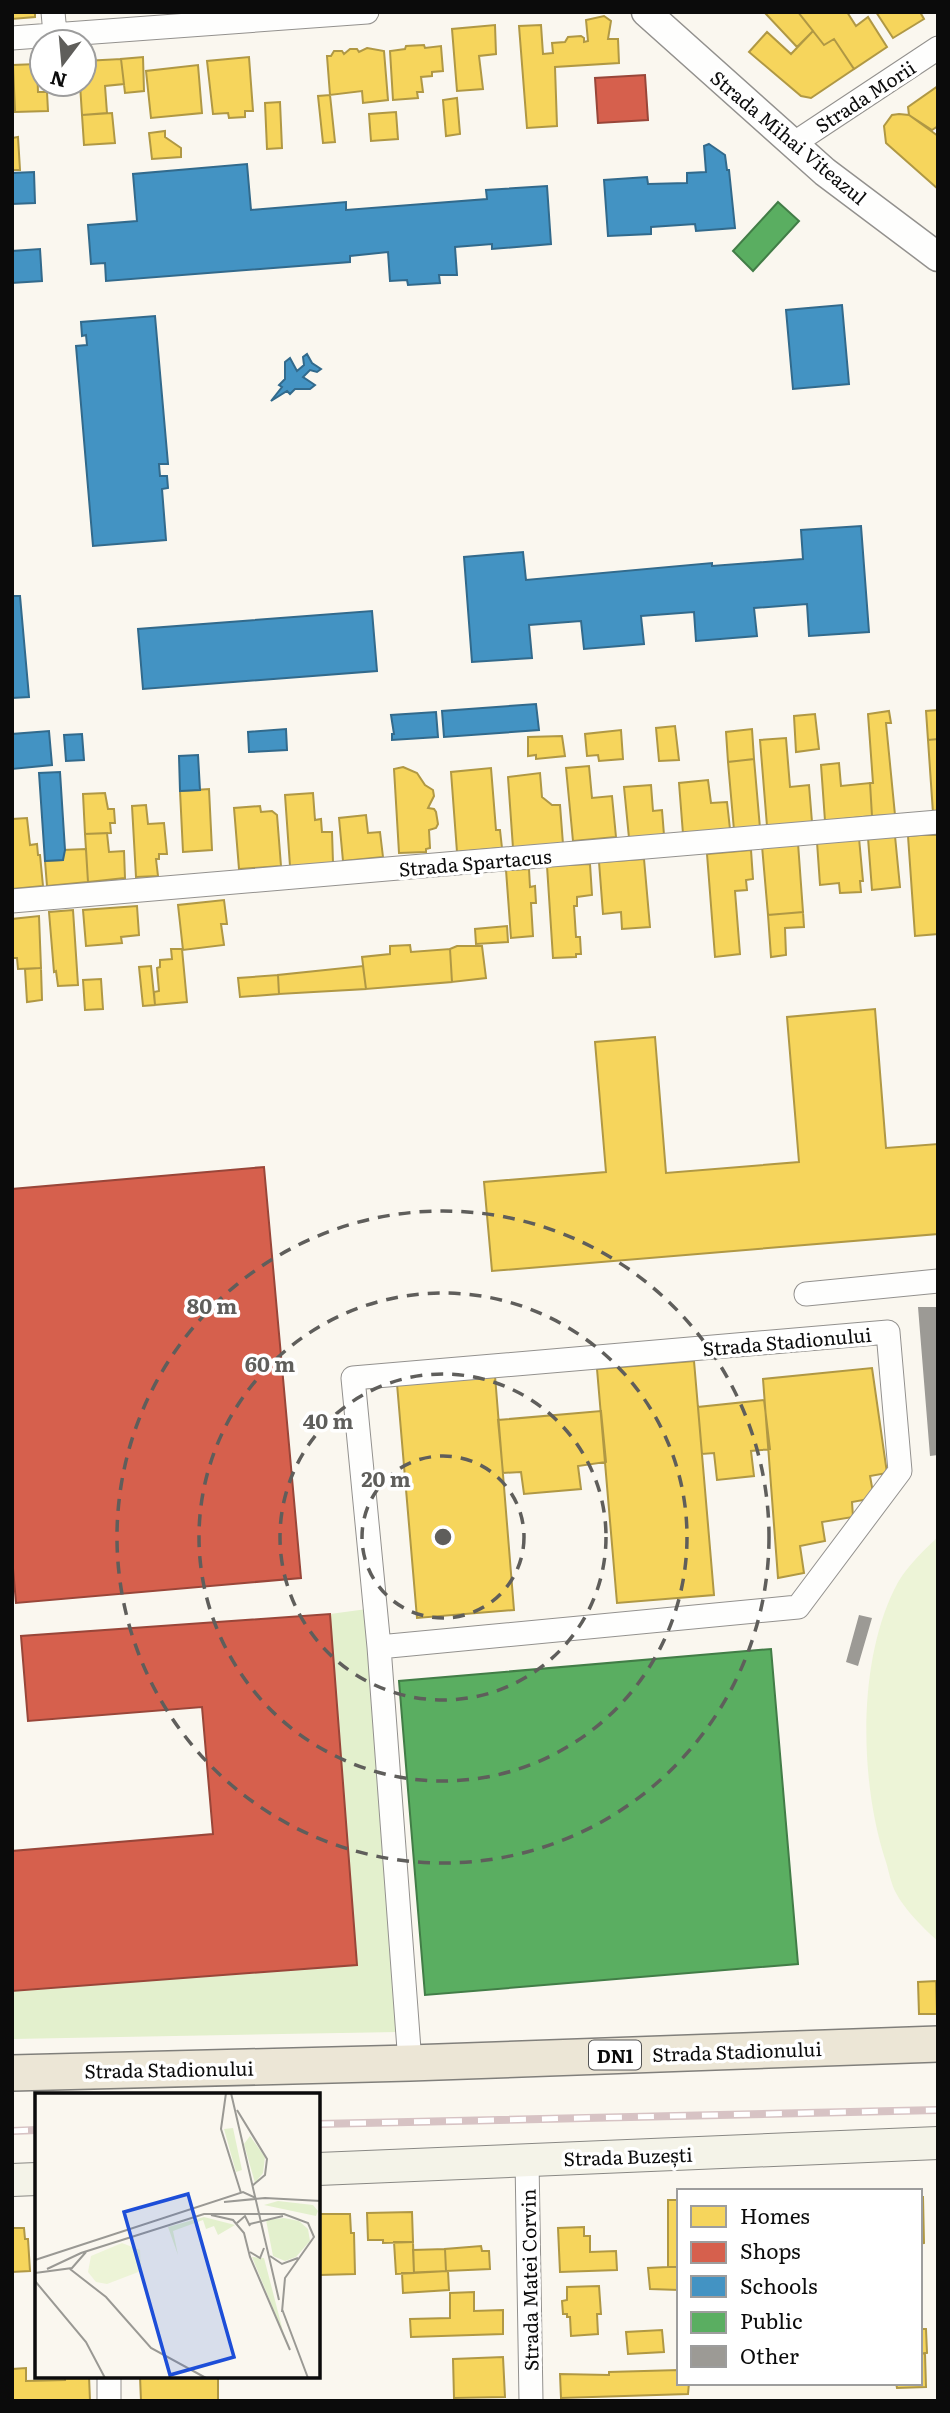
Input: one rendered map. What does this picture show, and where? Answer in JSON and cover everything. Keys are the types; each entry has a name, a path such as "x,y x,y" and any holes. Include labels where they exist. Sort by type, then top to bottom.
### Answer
{"main road":[{"name":"Strada Stadionului","path":"12,2073 938,2045"},
{"name":"Strada Buzești","path":"320,2169 938,2143"},
{"path":"12,2180 35,2179"}],"street":[{"path":"12,38 54,23 367,12"},
{"name":"Strada Mihai Viteazul","path":"646,12 825,172 938,257"},
{"name":"Strada Morii","path":"793,144 938,48"},
{"name":"Strada Spartacus","path":"12,901 938,822"},
{"path":"806,1293 938,1281"},
{"name":"Strada Stadionului","path":"379,1647 798,1607 900,1471 888,1332 353,1378 379,1647 410,2063"},
{"name":"Strada Matei Corvin","path":"527,2160 531,2401"},
{"path":"109,2378 109,2401"}],"green space":[{"path":"938,1537 938,1941 904,1906 891,1882 871,1797 866,1725 873,1654 882,1620 903,1575"},
{"path":"367,1609 397,2032 12,2039 12,1991 356,1965 330,1614"}],"building: Homes":[{"path":"12,12 35,12 35,17 12,19"},
{"path":"764,12 798,12 813,31 797,47"},
{"path":"798,12 847,12 856,26 868,17 887,47 854,69 834,39 824,45"},
{"path":"876,12 920,12 924,19 893,38"},
{"path":"604,16 611,21 608,39 618,39 619,63 555,67 557,126 527,128 519,26 541,25 543,54 553,53 552,43 565,42 568,37 581,36 584,42 588,41 586,20"},
{"path":"495,25 496,54 479,56 483,89 457,91 452,29"},
{"path":"813,31 824,45 834,39 854,69 811,98 801,96 749,52 767,32 791,54"},
{"path":"424,45 425,48 441,46 443,71 421,77 423,92 417,92 418,98 393,100 390,51 405,49 406,46"},
{"path":"367,48 384,51 388,100 363,103 362,91 330,95 327,56 331,56 334,51 342,51 344,54 350,49 357,49 359,52"},
{"path":"143,57 144,91 125,93 121,59"},
{"path":"249,57 253,111 245,111 245,117 229,118 228,113 213,114 207,61"},
{"path":"121,59 124,84 105,86 107,113 82,115 81,98 98,98 98,60"},
{"path":"28,64 28,98 47,98 48,111 15,112 13,65"},
{"path":"198,65 202,113 151,118 146,71"},
{"path":"938,86 938,126 932,130 909,115 908,107"},
{"path":"330,95 335,142 323,143 318,96"},
{"path":"457,98 460,134 446,136 443,100"},
{"path":"280,102 282,148 267,149 265,103"},
{"path":"396,112 398,139 371,141 369,114"},
{"path":"112,113 115,143 84,145 82,115"},
{"path":"892,115 909,115 938,136 938,189 886,143 884,126"},
{"path":"165,131 165,137 181,148 181,157 152,159 149,133"},
{"path":"18,137 20,170 12,170 12,138"},
{"path":"938,710 938,739 928,740 926,711"},
{"path":"889,711 891,723 886,723 895,815 872,816 870,783 873,783 868,714"},
{"path":"815,714 819,749 796,752 794,716"},
{"path":"675,726 679,760 659,761 656,728"},
{"path":"752,729 754,759 728,762 726,732"},
{"path":"621,730 623,759 599,761 598,755 587,756 585,734"},
{"path":"562,736 565,756 536,759 536,755 528,756 528,737"},
{"path":"786,738 790,787 809,785 812,822 767,826 760,740"},
{"path":"938,739 938,812 933,813 928,740"},
{"path":"754,759 760,828 734,830 728,762"},
{"path":"839,763 841,786 870,783 872,816 825,821 821,765"},
{"path":"589,766 592,798 612,796 616,837 573,841 566,768"},
{"path":"403,767 417,773 425,785 433,790 434,796 428,808 436,812 438,824 436,828 429,830 430,848 426,849 426,852 399,853 394,769"},
{"path":"491,768 496,830 500,830 502,848 457,852 451,772"},
{"path":"540,773 542,797 552,805 560,805 563,844 513,848 508,777"},
{"path":"708,780 711,803 727,802 730,829 683,834 679,783"},
{"path":"651,785 653,811 662,810 664,835 629,838 624,787"},
{"path":"209,789 212,850 183,852 180,791"},
{"path":"105,793 108,809 114,809 115,823 110,823 111,833 85,834 83,794"},
{"path":"313,793 315,820 321,819 322,832 332,832 333,863 290,866 285,795"},
{"path":"146,805 148,824 164,823 167,854 159,854 159,859 156,859 158,876 136,877 132,806"},
{"path":"260,806 261,812 272,811 277,815 281,866 239,869 234,808"},
{"path":"366,815 368,833 380,832 383,857 343,861 339,818"},
{"path":"27,818 30,845 37,844 40,855 43,886 12,889 12,819"},
{"path":"107,833 109,852 124,851 125,878 88,882 85,834"},
{"path":"938,835 938,934 915,936 908,836"},
{"path":"895,836 900,887 872,890 868,838"},
{"path":"859,838 863,881 860,881 861,892 840,893 839,883 820,885 817,842"},
{"path":"798,843 803,912 768,915 762,846"},
{"path":"86,849 88,882 47,886 45,861 63,860 63,850"},
{"path":"751,850 753,879 746,880 747,890 735,891 740,954 715,957 707,854"},
{"path":"644,859 650,927 622,929 621,912 603,914 599,862"},
{"path":"590,864 592,895 577,897 577,906 574,906 576,937 580,937 581,954 576,954 576,957 553,958 547,866"},
{"path":"529,869 530,887 535,886 536,903 531,903 533,936 511,938 506,870"},
{"path":"224,900 227,924 221,924 224,945 183,950 178,905"},
{"path":"137,906 139,935 121,937 122,943 86,946 83,910"},
{"path":"73,910 78,985 58,986 56,971 54,972 49,912"},
{"path":"803,912 804,927 785,928 786,955 771,957 768,915"},
{"path":"39,916 41,968 18,969 17,958 12,958 12,919"},
{"path":"507,926 508,942 476,944 475,929"},
{"path":"410,945 411,952 450,949 452,982 366,989 362,957 390,954 390,946"},
{"path":"457,946 482,946 486,978 452,982 450,949"},
{"path":"171,949 182,949 187,1002 155,1005 154,992 159,991 157,968 160,967 160,960 172,959"},
{"path":"151,966 155,1005 143,1006 139,967"},
{"path":"363,966 366,989 279,994 278,975"},
{"path":"41,968 42,1000 27,1002 25,969"},
{"path":"278,975 279,994 240,997 238,978"},
{"path":"101,979 103,1009 85,1010 83,980"},
{"path":"875,1009 886,1148 938,1144 938,1234 492,1271 484,1182 606,1172 595,1042 655,1037 666,1173 799,1162 787,1017"},
{"path":"694,1361 714,1595 617,1603 597,1369"},
{"path":"872,1368 887,1473 870,1476 874,1498 852,1502 853,1517 822,1522 825,1541 800,1546 804,1573 778,1578 763,1379"},
{"path":"495,1376 514,1610 417,1618 397,1384"},
{"path":"764,1400 770,1449 751,1451 754,1476 717,1480 714,1453 702,1454 698,1407"},
{"path":"601,1411 606,1462 578,1466 581,1489 524,1494 521,1472 503,1473 498,1420"},
{"path":"936,1981 937,2014 919,2014 918,1982"},
{"path":"922,2197 923,2197 922,2244"},
{"path":"668,2200 677,2200 677,2267 668,2267"},
{"path":"412,2212 413,2242 383,2243 383,2240 368,2240 367,2213"},
{"path":"320,2214 350,2214 351,2233 354,2233 355,2274 320,2275"},
{"path":"584,2227 584,2236 590,2236 590,2252 616,2251 617,2270 560,2272 558,2228"},
{"path":"12,2228 24,2228 25,2239 28,2239 30,2271 12,2272"},
{"path":"394,2242 413,2242 414,2273 396,2274"},
{"path":"481,2246 482,2251 489,2251 490,2269 446,2271 445,2249"},
{"path":"445,2249 446,2271 414,2273 413,2250"},
{"path":"677,2267 677,2290 650,2289 648,2268"},
{"path":"448,2271 449,2290 403,2293 402,2273"},
{"path":"599,2286 601,2314 597,2314 598,2334 571,2336 570,2317 563,2314 562,2301 567,2300 567,2287"},
{"path":"474,2292 474,2311 503,2310 503,2334 411,2337 410,2319 450,2318 450,2293"},
{"path":"922,2329 926,2329 927,2353 922,2354"},
{"path":"662,2330 664,2352 628,2354 626,2332"},
{"path":"925,2353 926,2387 897,2388 896,2385 922,2385 922,2354"},
{"path":"503,2357 505,2397 454,2398 453,2359"},
{"path":"26,2368 26,2381 89,2378 90,2401 12,2401 12,2369"},
{"path":"677,2370 677,2385 689,2385 688,2394 561,2398 560,2374 609,2375 609,2372"},
{"path":"140,2378 218,2378 218,2401 141,2401"}],"building: Shops":[{"path":"645,75 648,120 598,123 595,78"},
{"path":"264,1167 301,1578 16,1603 12,1557 12,1189"},
{"path":"330,1614 357,1965 12,1991 12,1851 213,1834 202,1707 28,1721 21,1636"}],"building: Schools":[{"path":"709,144 725,155 735,228 696,231 695,224 651,227 651,234 608,236 604,180 647,177 648,184 687,183 687,173 706,172 704,146"},
{"path":"247,164 251,210 346,202 346,210 487,199 486,190 547,186 551,244 492,249 492,244 455,247 457,275 439,275 440,283 408,285 407,280 390,281 388,252 350,256 350,262 106,281 105,263 91,264 88,225 137,221 133,174"},
{"path":"34,172 35,203 12,204 12,173"},
{"path":"40,249 42,281 12,283 12,251"},
{"path":"842,305 849,384 793,389 786,310"},
{"path":"155,316 168,464 159,464 160,476 167,476 168,488 162,489 166,540 93,546 76,346 87,345 86,335 82,336 81,322"},
{"path":"307,354 312,363 321,369 317,372 310,370 303,377 315,385 310,389 295,389 290,394 287,391 271,401 285,379 285,362 290,358 297,371 304,365 303,357"},
{"path":"861,526 869,632 809,636 807,604 754,608 757,636 696,641 694,612 641,616 644,644 584,649 581,621 529,625 532,658 472,662 464,557 523,552 526,580 712,563 712,566 803,559 801,530"},
{"path":"12,596 20,596 29,697 12,698"},
{"path":"372,611 377,671 143,689 138,629"},
{"path":"536,704 539,730 444,737 442,711"},
{"path":"436,712 438,737 392,740 394,734 391,715"},
{"path":"286,729 287,750 249,752 248,732"},
{"path":"49,731 52,765 12,769 12,734"},
{"path":"82,734 84,760 66,761 64,735"},
{"path":"198,755 200,790 180,791 179,756"},
{"path":"60,772 65,850 63,860 45,861 39,773"}],"building: Public":[{"path":"778,202 799,221 753,271 733,251"},
{"path":"771,1649 798,1964 425,1995 399,1681"}],"building: Other":[{"path":"918,1307 938,1307 938,1455 930,1456"},
{"path":"859,1615 872,1618 858,1666 846,1662"}],"railway":[{"path":"320,2124 938,2110"},
{"path":"12,2131 35,2130"}]}
